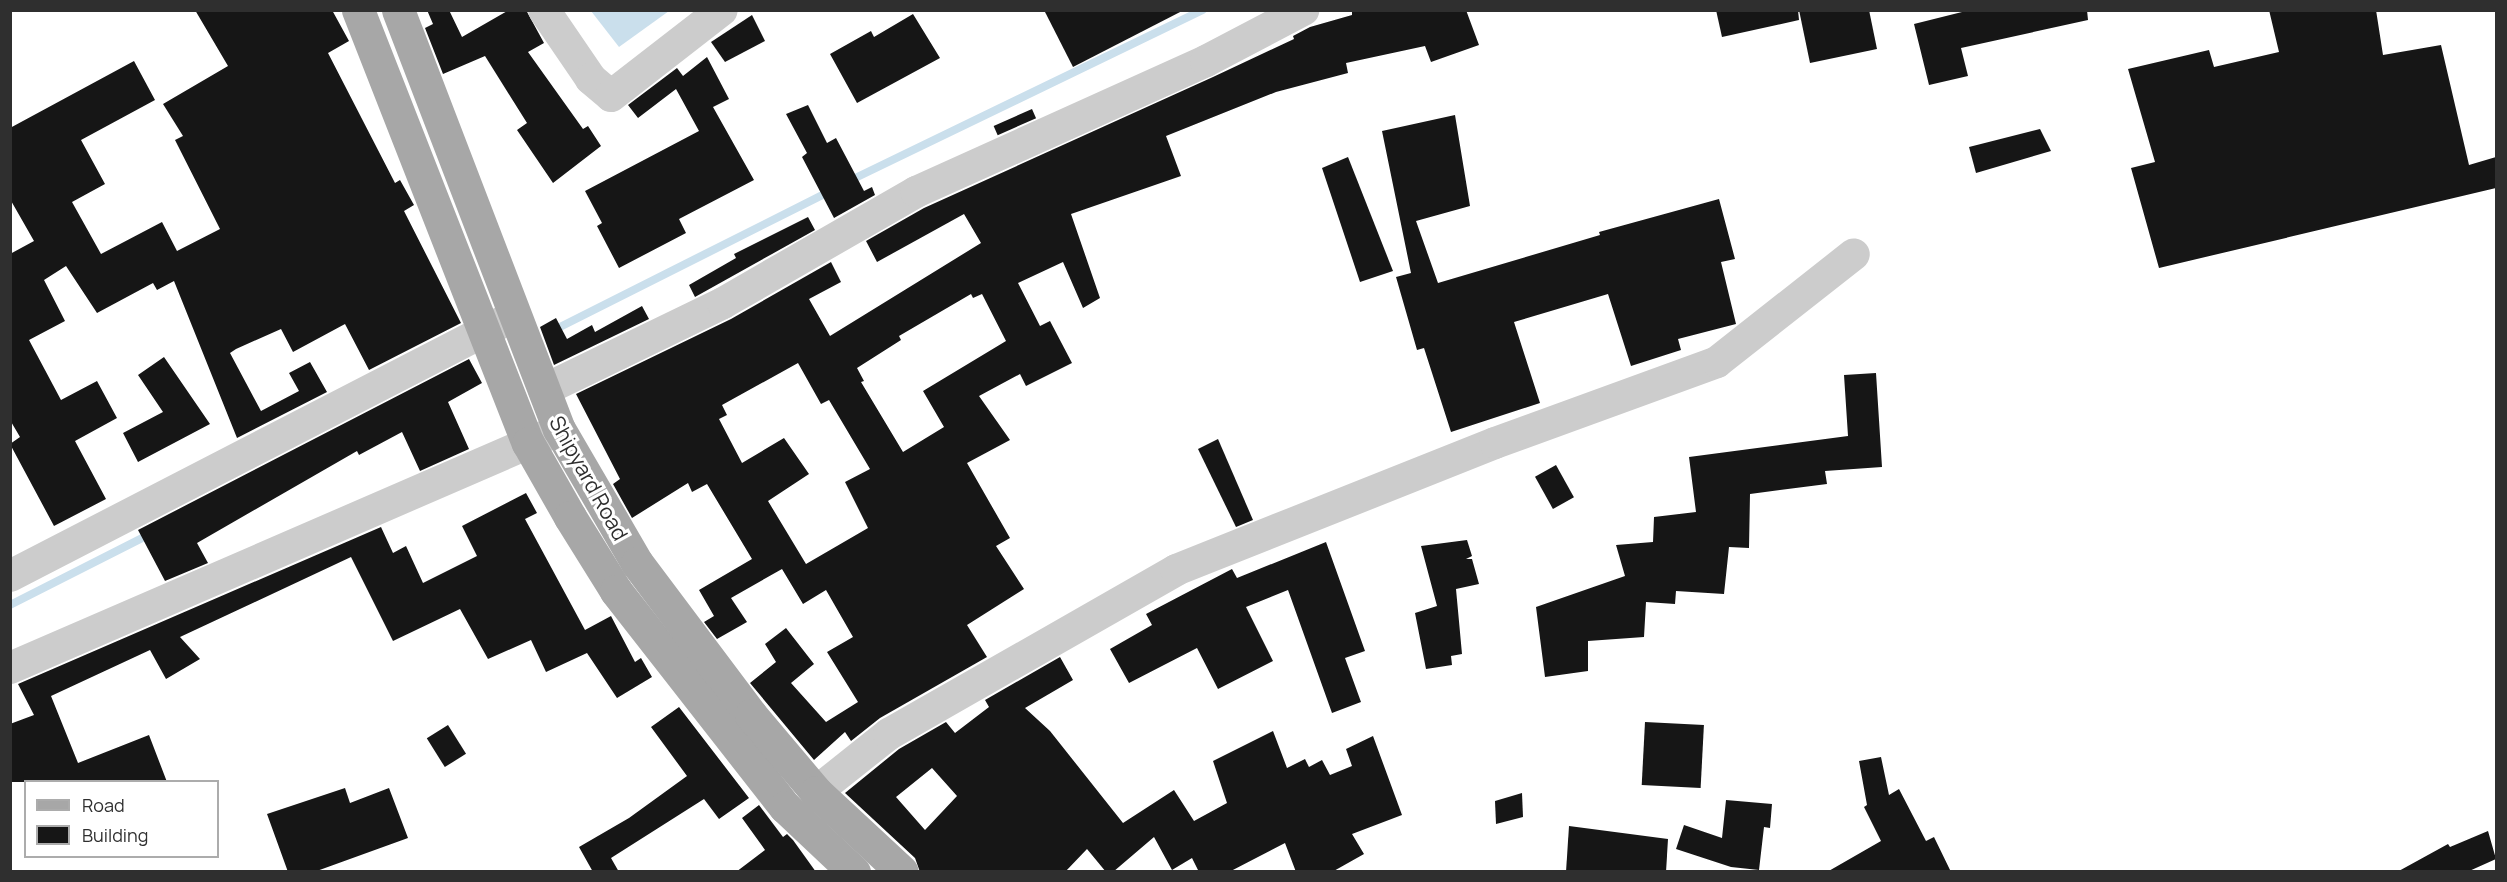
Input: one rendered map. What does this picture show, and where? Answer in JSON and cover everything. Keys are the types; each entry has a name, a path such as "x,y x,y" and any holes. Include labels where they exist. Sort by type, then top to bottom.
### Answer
{"main road":[{"name":"Shipyard Road","path":"358,10 482,331 528,443 616,591 687,686 785,807 854,872"},
{"name":"Shipyard Road","path":"398,10 559,429 637,563 751,715 816,792 902,872"}],"street":[{"path":"544,10 591,79 612,96 722,10"},
{"path":"544,390 723,303 916,192 1206,61 1303,10"},
{"path":"816,792 890,734 1176,570 1495,442 1717,362 1854,254"},
{"path":"10,576 482,331 515,317"},
{"path":"10,668 559,429"}],"water":[{"path":"591,11 669,11 619,47"}],"building":[{"path":"195,10 332,10 349,41 328,53 395,183 400,180 414,205 404,211 461,323 369,370 345,324 293,352 281,329 236,349 230,353 261,411 299,391 289,373 310,362 327,392 237,438 174,281 157,290 153,283 97,313 66,266 44,280 65,321 29,340 61,400 97,381 117,418 75,441 106,499 54,526 10,444 20,437 10,420 10,254 34,241 10,199 10,128 134,61 155,100 81,140 105,184 72,202 101,254 162,222 177,251 220,229 175,140 183,136 163,104 228,66"},
{"path":"427,10 449,10 462,37 509,10 526,10 544,43 528,52 583,129 588,126 601,146 553,183 517,130 527,123 485,56 443,74 425,28 433,24"},
{"path":"1044,10 1184,10 1073,67"},
{"path":"1352,10 1466,10 1479,45 1431,62 1425,46 1346,63 1348,73 1276,92 1166,136 1181,176 1071,214 1100,298 1083,308 1063,262 1018,283 1040,326 1050,321 1072,363 1026,386 1020,374 979,396 1010,440 967,463 1010,538 996,546 1024,589 967,625 987,657 880,718 851,741 845,732 814,760 750,683 776,662 765,644 786,628 814,664 791,683 826,722 858,702 827,652 853,637 826,590 803,604 782,569 731,598 747,622 717,639 704,622 714,616 699,590 752,559 707,484 692,492 688,483 632,518 613,484 620,479 576,394 731,319 831,262 841,282 809,299 830,336 981,243 964,214 877,262 866,241 924,208 1213,77 1294,39 1293,36 1310,27 1352,15","holes":["971,294 973,298 982,294 1006,341 923,391 944,427 903,452 861,382 864,381 857,368 901,340 899,336","798,363 821,404 829,400 870,469 845,482 868,528 806,564 768,501 809,474 784,438 742,463 719,419 727,415 722,405"]},
{"path":"1716,10 1798,10 1799,20 1722,37"},
{"path":"1799,10 1869,10 1877,49 1810,63"},
{"path":"1970,10 2087,10 2088,20 1961,48 1968,76 1929,85 1914,24"},
{"path":"2269,10 2376,10 2383,55 2441,45 2469,165 2496,157 2496,188 2159,268 2131,168 2155,162 2128,69 2209,50 2214,67 2279,52"},
{"path":"913,14 940,58 857,103 830,54 871,31 874,37"},
{"path":"752,15 765,41 725,62 711,42"},
{"path":"707,57 729,99 713,107 754,180 679,219 686,233 619,268 597,226 602,223 585,191 699,131 676,89 638,118 628,105 677,68 683,76"},
{"path":"808,105 827,143 836,138 864,191 872,187 875,195 834,218 802,157 807,153 786,114"},
{"path":"1032,109 1036,118 998,135 994,126"},
{"path":"1455,115 1470,206 1416,221 1438,283 1600,235 1599,232 1719,199 1735,259 1721,262 1736,324 1678,339 1681,350 1631,366 1608,294 1514,322 1540,403 1451,432 1424,348 1417,350 1396,277 1411,273 1382,131"},
{"path":"2040,129 2051,151 1976,173 1969,147"},
{"path":"1348,157 1393,271 1360,282 1322,168"},
{"path":"808,217 815,230 695,297 689,285 736,258 734,254"},
{"path":"642,306 649,319 554,365 540,327 556,318 567,339 592,325 595,332"},
{"path":"164,357 210,424 138,462 123,433 163,412 138,375"},
{"path":"469,359 482,383 448,402 469,449 420,471 402,432 359,455 357,451 197,543 208,563 165,581 138,530"},
{"path":"1876,373 1882,467 1825,471 1827,484 1750,494 1749,548 1729,547 1724,594 1676,591 1675,604 1646,602 1644,637 1588,641 1588,671 1545,677 1536,607 1625,576 1616,545 1653,542 1654,517 1696,512 1689,457 1848,436 1844,375"},
{"path":"1218,439 1253,520 1236,527 1198,449"},
{"path":"1556,465 1574,497 1553,509 1535,477"},
{"path":"526,493 537,513 525,519 585,630 611,616 635,662 641,658 652,677 617,698 587,653 546,672 531,640 488,659 460,609 393,641 351,557 180,637 200,659 166,679 150,650 51,696 78,763 149,735 166,780 24,780 24,782 10,782 10,724 34,715 18,684 381,527 393,553 406,546 423,583 477,556 462,526"},
{"path":"1467,540 1472,556 1466,559 1472,559 1479,584 1456,589 1462,654 1451,656 1452,665 1426,669 1415,613 1437,606 1421,546"},
{"path":"1326,542 1365,651 1345,658 1361,702 1332,713 1288,590 1246,607 1273,661 1218,689 1197,648 1129,683 1110,649 1152,625 1146,614 1232,569 1237,578"},
{"path":"1060,657 1073,680 1025,708 1050,731 1123,823 1174,790 1194,821 1227,803 1213,761 1273,731 1287,768 1305,759 1309,767 1322,760 1330,775 1352,766 1346,749 1373,736 1402,815 1352,834 1364,854 1332,872 1296,872 1285,843 1229,872 1199,872 1192,858 1172,870 1154,837 1113,872 1106,872 1087,849 1065,872 920,872 915,858 845,793 899,749 946,722 955,733 989,707 985,700","holes":["932,768 957,796 925,830 896,797"]},
{"path":"679,707 749,798 719,819 704,799 611,858 619,872 593,872 579,847 629,818 687,776 651,727"},
{"path":"1645,722 1704,725 1701,788 1642,785"},
{"path":"448,725 466,754 445,767 427,738"},
{"path":"1881,757 1889,795 1899,789 1926,841 1934,837 1951,872 1827,872 1881,841 1864,807 1867,805 1859,761"},
{"path":"345,788 350,803 389,788 408,838 314,872 288,872 267,814"},
{"path":"1522,793 1523,817 1496,824 1495,801"},
{"path":"1726,800 1772,804 1770,828 1764,827 1759,870 1731,867 1676,849 1684,825 1722,838"},
{"path":"759,805 783,837 787,834 793,840 816,872 736,872 765,850 742,818"},
{"path":"1569,826 1668,839 1666,872 1566,872"},
{"path":"2488,831 2496,859 2467,872 2397,872 2448,844 2450,847"}],"waterway":[{"path":"849,181 1203,10"},
{"path":"552,331 832,190"},
{"path":"10,605 152,533"}]}
